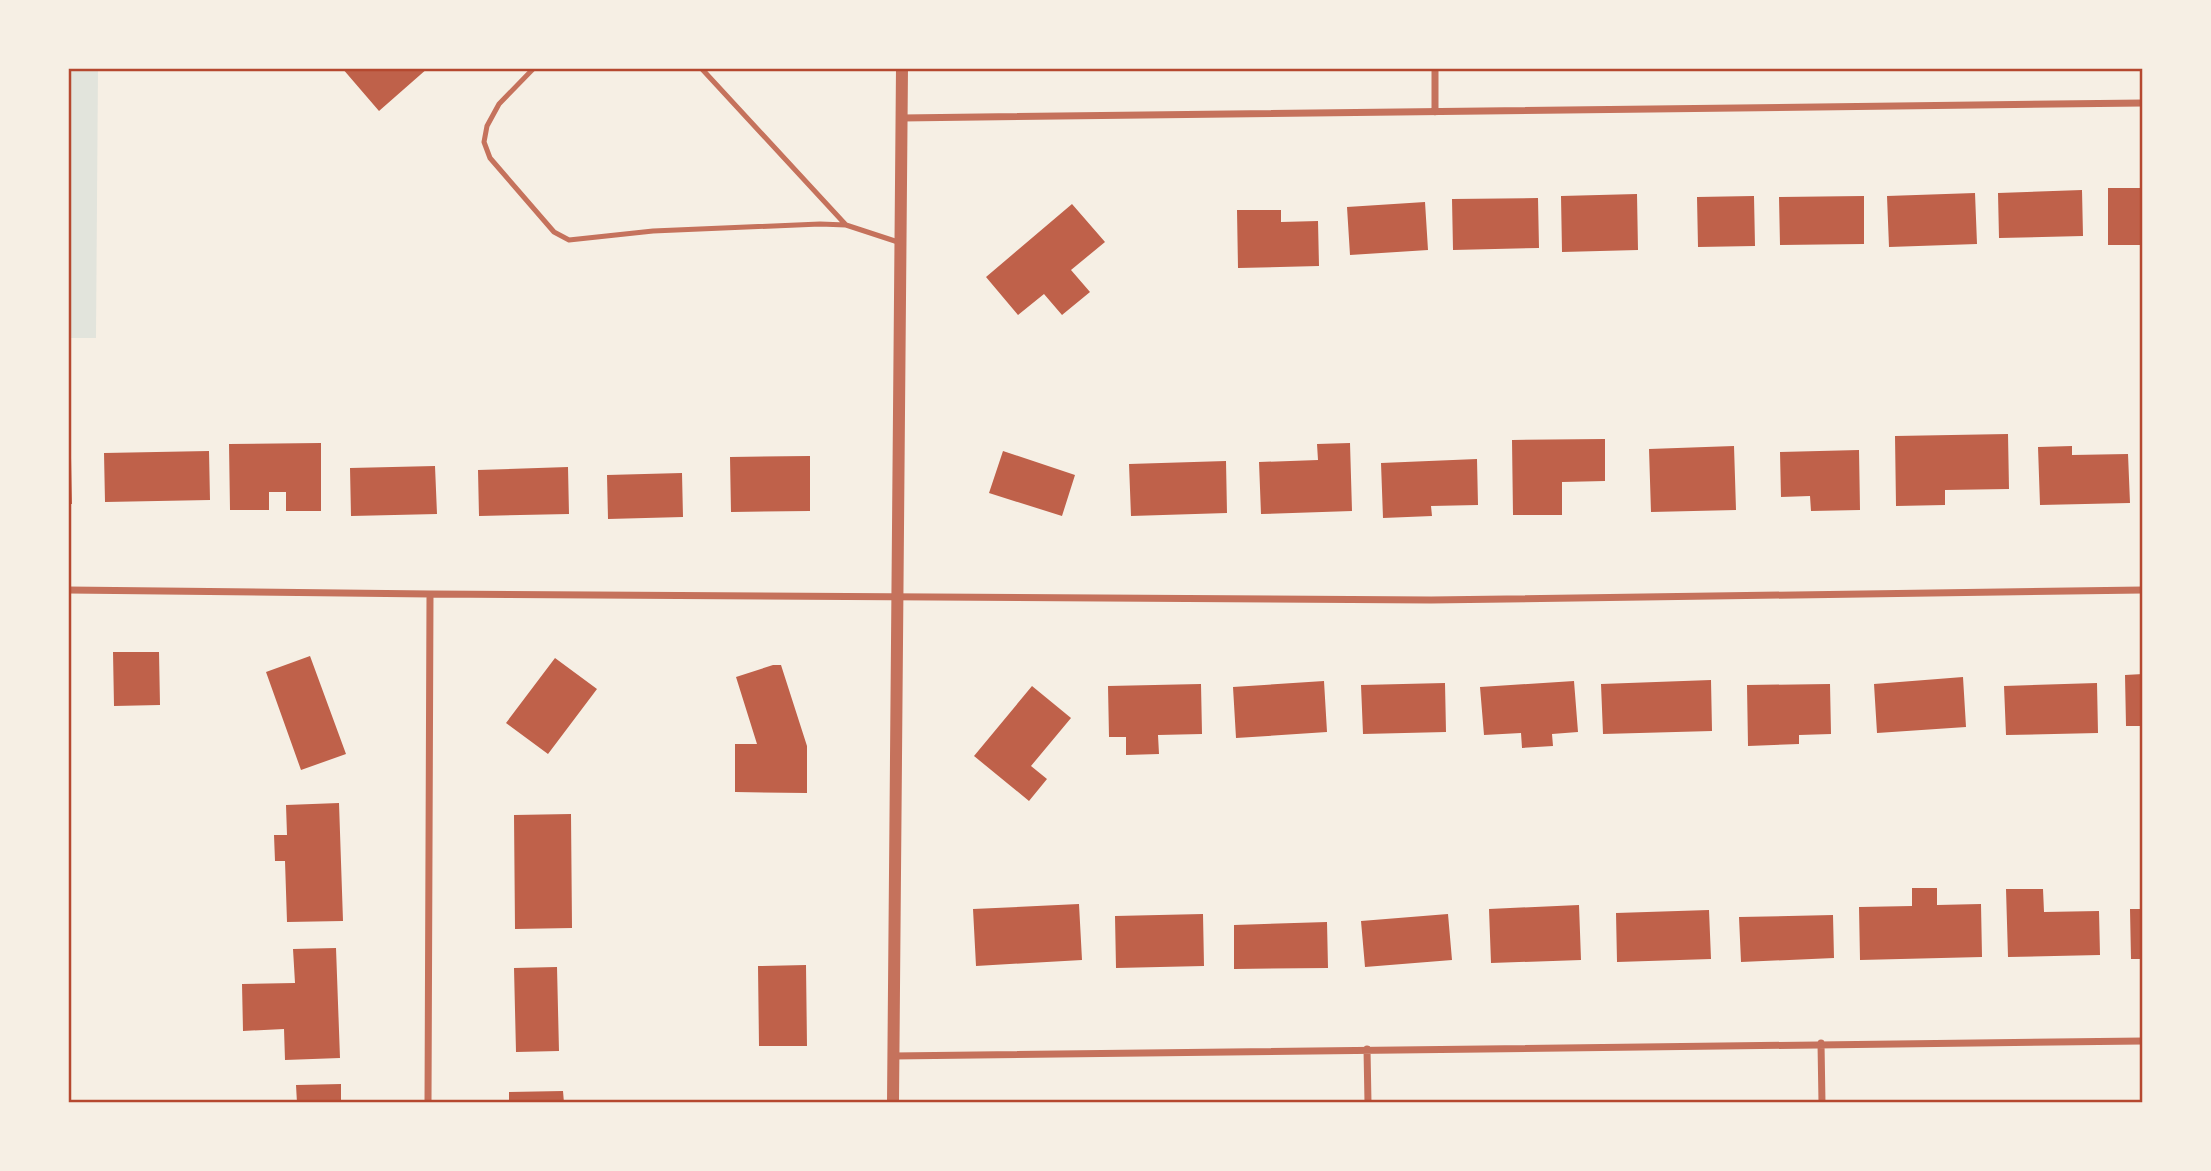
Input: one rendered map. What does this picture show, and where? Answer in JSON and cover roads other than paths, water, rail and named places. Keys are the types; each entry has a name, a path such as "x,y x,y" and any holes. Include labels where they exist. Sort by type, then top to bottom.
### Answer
{"street":[{"path":"893,1103 902,68"},
{"path":"1435,68 1435,112"},
{"path":"902,118 2143,103"},
{"path":"68,590 1431,600 2143,590"},
{"path":"428,1103 430,594"},
{"path":"893,1056 2143,1041"},
{"path":"1821,1043 1822,1103"},
{"path":"1367,1049 1368,1103"}],"lane":[{"path":"534,68 499,104 487,126 484,142 490,158 554,232 569,240 653,231 820,224 846,225 901,243"},
{"path":"701,68 846,225"}]}
